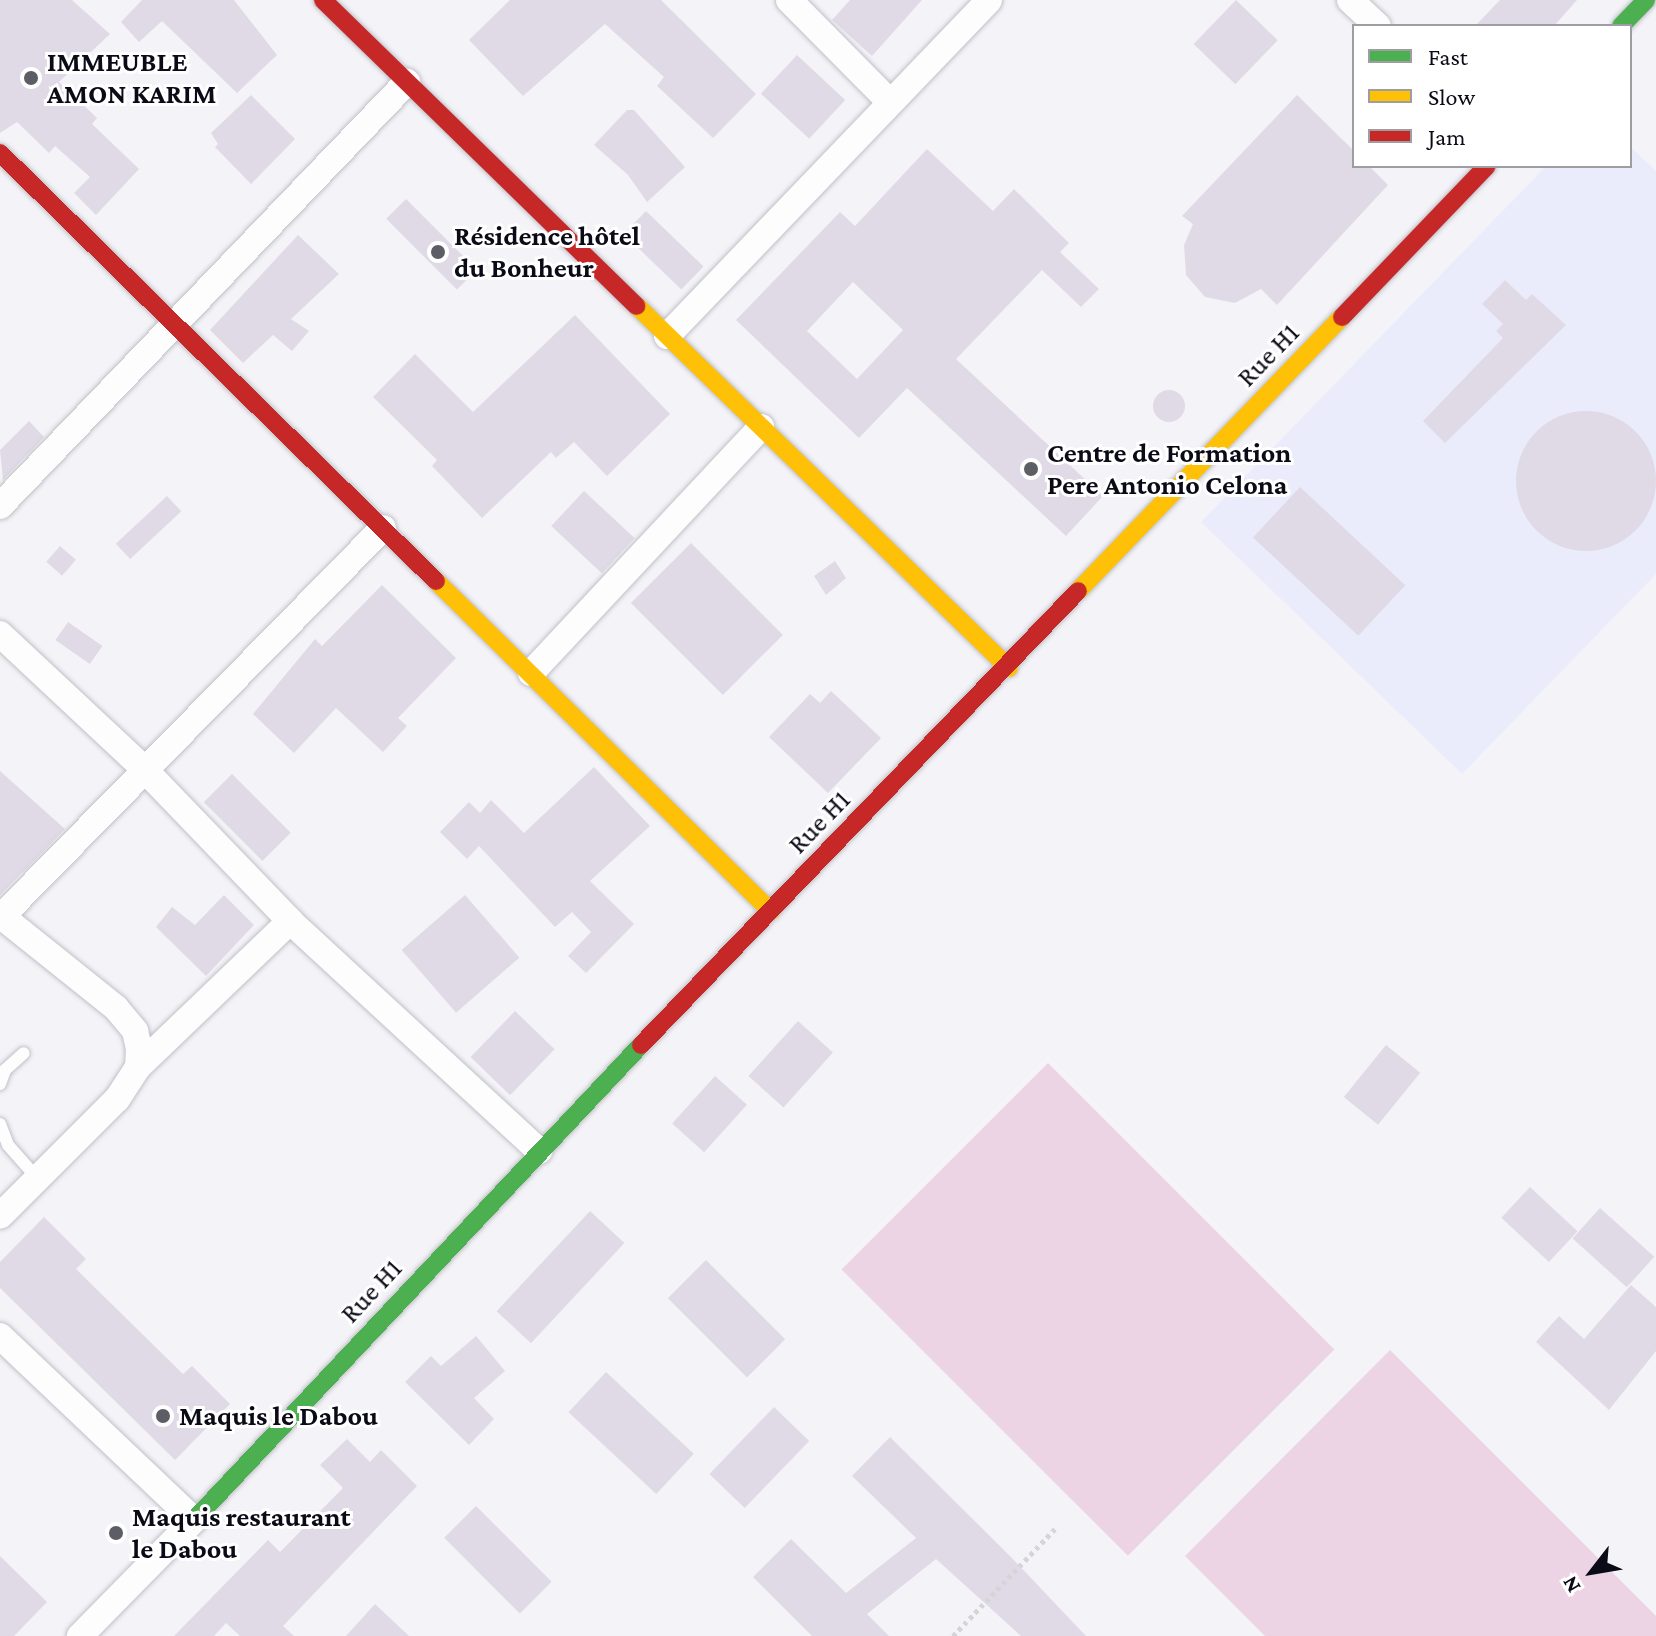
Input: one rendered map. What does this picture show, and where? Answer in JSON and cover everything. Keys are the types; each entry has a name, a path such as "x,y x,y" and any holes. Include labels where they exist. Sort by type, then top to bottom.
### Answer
{"street":[{"path":"323,0 1009,668"},
{"path":"789,0 890,102"},
{"path":"667,336 989,0"},
{"path":"1350,0 1376,24"},
{"path":"1623,24 1646,0"},
{"path":"0,506 407,82"},
{"path":"0,153 176,321 771,911"},
{"name":"Rue H1","path":"194,1520 539,1151 1009,668 1485,168"},
{"path":"531,673 761,427"},
{"path":"138,1067 135,1031 116,1008 1,916 143,768 383,528"},
{"path":"0,634 143,768 290,921 539,1151"},
{"path":"0,1216 117,1099 138,1067 290,921"},
{"path":"0,1336 194,1520 80,1636"}],"lane":[{"path":"0,1084 5,1070 24,1053"},
{"path":"0,1124 8,1145 38,1179"}],"path":[{"path":"953,1636 1055,1529"}],"shaded area":[{"path":"1632,148 1656,171 1656,574 1462,774 1201,522 1544,168 1632,168"},
{"path":"1048,1063 1334,1349 1128,1556 842,1269"},
{"path":"1390,1350 1656,1616 1656,1636 1265,1636 1185,1556"}],"building":[{"path":"0,0 72,0 110,34 59,82 97,118 92,124 139,169 96,215 74,193 90,177 55,146 49,153 17,122 0,133"},
{"path":"142,0 234,0 277,55 237,93 162,21 139,42 121,22"},
{"path":"510,0 661,0 756,94 713,138 657,86 664,77 605,24 523,96 469,40"},
{"path":"850,0 922,0 872,56 832,20"},
{"path":"1236,0 1278,40 1235,84 1194,44"},
{"path":"1500,0 1577,0 1556,24 1477,24"},
{"path":"797,55 845,100 809,139 761,94"},
{"path":"251,95 295,139 251,184 215,147 218,144 211,133"},
{"path":"1297,95 1352,149 1352,168 1371,168 1388,185 1277,305 1261,289 1235,303 1205,297 1186,275 1184,245 1193,224 1182,216"},
{"path":"627,110 634,110 685,167 647,202 628,175 594,145"},
{"path":"927,149 993,211 1014,189 1069,243 1060,252 1099,289 1081,307 1042,270 956,359 1103,496 1066,536 907,388 859,438 736,320 840,212 855,226","holes":["853,282 903,330 857,379 807,331"]},
{"path":"406,199 477,270 457,290 386,219"},
{"path":"646,211 704,267 681,290 624,234"},
{"path":"298,235 339,274 291,319 309,331 292,351 273,335 243,363 210,330"},
{"path":"1505,280 1526,300 1532,294 1566,325 1445,443 1423,421 1503,338 1496,331 1503,324 1482,304"},
{"path":"575,315 670,414 607,476 574,442 556,458 551,452 482,518 432,466 437,460 373,397 415,354 473,412"},
{"path":"1169,390 1181,394 1185,406 1181,418 1169,422 1157,418 1153,406 1157,394"},
{"path":"1586,411 1613,417 1635,432 1650,454 1656,481 1650,508 1635,530 1613,545 1586,551 1559,545 1537,530 1522,508 1516,481 1522,454 1537,432 1559,417"},
{"path":"29,421 44,437 3,480 0,450"},
{"path":"1300,487 1405,585 1358,636 1253,537"},
{"path":"584,491 634,538 602,573 551,526"},
{"path":"167,496 181,511 130,559 116,544"},
{"path":"691,543 783,635 723,695 631,603"},
{"path":"60,546 76,560 62,576 46,562"},
{"path":"835,561 846,578 826,595 814,576"},
{"path":"382,585 456,658 398,718 407,726 383,752 336,708 294,753 253,714 315,639 322,646"},
{"path":"68,622 102,646 90,664 55,640"},
{"path":"831,691 881,738 828,793 769,737 810,694 820,703"},
{"path":"594,767 650,826 590,881 634,924 586,973 568,956 591,932 572,912 555,927 479,846 467,859 440,832 469,802 480,813 491,800 524,833"},
{"path":"0,771 65,829 0,895"},
{"path":"232,774 291,833 262,861 204,802"},
{"path":"224,895 254,925 206,976 156,927 172,907 195,925"},
{"path":"465,895 519,958 456,1013 402,950"},
{"path":"515,1011 555,1049 510,1095 471,1057"},
{"path":"798,1021 833,1052 783,1107 748,1076"},
{"path":"1386,1045 1420,1073 1378,1125 1344,1097"},
{"path":"715,1076 747,1105 704,1152 672,1124"},
{"path":"1530,1187 1578,1231 1549,1262 1501,1218"},
{"path":"1600,1208 1654,1257 1627,1287 1573,1238"},
{"path":"590,1211 624,1243 531,1343 497,1311"},
{"path":"44,1217 86,1259 76,1269 183,1374 192,1366 230,1404 175,1460 0,1288 0,1262"},
{"path":"706,1260 785,1339 747,1377 668,1298"},
{"path":"1631,1285 1656,1307 1656,1351 1609,1410 1536,1342 1559,1316 1584,1339"},
{"path":"476,1336 505,1371 474,1398 494,1419 469,1445 405,1382 431,1356 441,1366"},
{"path":"606,1372 694,1454 656,1494 568,1412"},
{"path":"774,1407 809,1441 745,1508 709,1474"},
{"path":"890,1437 1086,1636 1021,1636 936,1559 867,1614 889,1636 812,1636 753,1577 791,1539 846,1593 916,1538 852,1476"},
{"path":"347,1439 370,1462 381,1450 417,1486 283,1626 294,1636 240,1636 226,1623 214,1636 174,1636 268,1540 280,1552 343,1488 320,1465"},
{"path":"476,1506 552,1582 520,1613 444,1538"},
{"path":"0,1556 47,1602 14,1636 0,1636"},
{"path":"375,1604 409,1636 346,1636"}],"traffic: fast":[{"path":"1623,24 1646,0"},
{"path":"194,1520 641,1045"}],"traffic: slow":[{"path":"637,306 1009,668"},
{"path":"1078,591 1342,317"},
{"path":"436,581 771,911"}],"traffic: jam":[{"path":"323,0 637,306"},
{"path":"0,153 436,581"},
{"path":"1342,317 1485,168"},
{"path":"641,1045 1078,591"}],"place":[{"name":"IMMEUBLE AMON KARIM","path":"31,78"},
{"name":"Résidence hôtel du Bonheur","path":"438,252"},
{"name":"Centre de Formation Pere Antonio Celona","path":"1031,469"},
{"name":"Maquis le Dabou","path":"163,1416"},
{"name":"Maquis restaurant le Dabou","path":"116,1533"}]}
